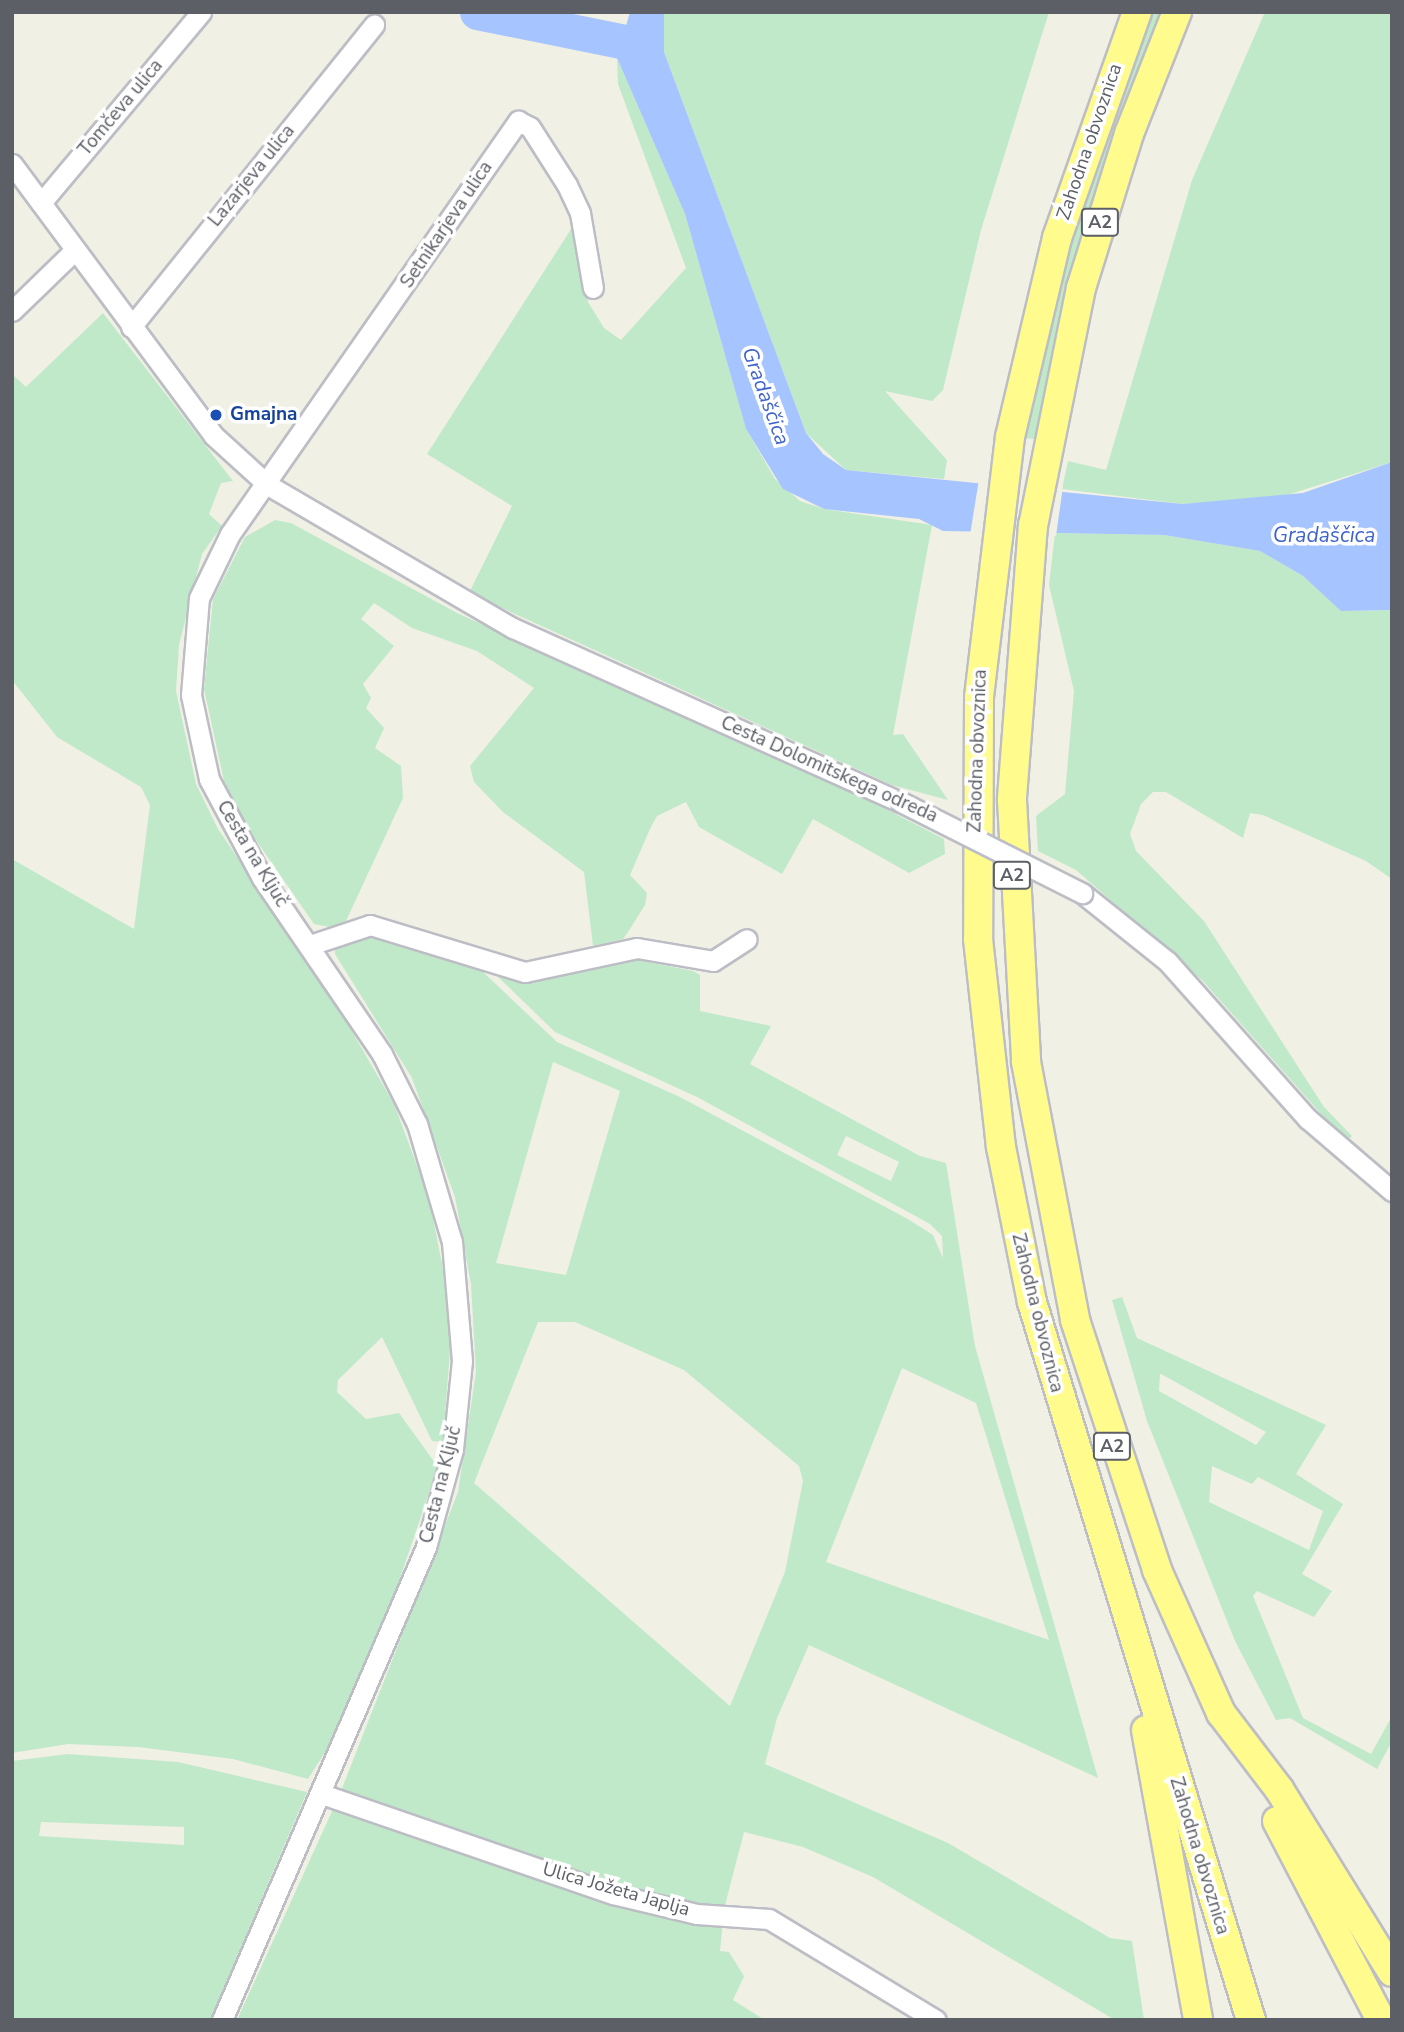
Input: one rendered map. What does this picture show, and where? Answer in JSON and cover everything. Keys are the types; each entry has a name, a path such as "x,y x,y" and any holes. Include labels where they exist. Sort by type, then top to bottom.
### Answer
{"highway":[{"name":"Zahodna obvoznica","path":"1137,12 1057,238 1010,437 989,580 976,746 976,886 993,1096 1032,1302 1140,1668 1251,2020"},
{"name":"Zahodna obvoznica","path":"1177,12 1111,185 1047,440 1025,583 1011,848 1020,1010 1041,1166 1104,1421 1157,1570 1221,1713 1279,1789 1392,1972"},
{"path":"1140,1668 1153,1779 1198,2020"},
{"path":"1221,1713 1381,2020"}],"street":[{"name":"Tomčeva ulica","path":"41,203 201,12"},
{"name":"Lazarjeva ulica","path":"131,327 374,25"},
{"name":"Setnikarjeva ulica","path":"268,485 518,121 530,127 576,204 593,288"},
{"name":"Cesta Dolomitskega odreda","path":"12,164 213,435 268,485 513,628 901,802 1082,893 1157,952 1308,1119 1392,1191"},
{"path":"12,311 74,251"},
{"name":"Cesta na Ključ","path":"222,2020 322,1794 433,1524 453,1449 462,1360 452,1242 425,1142 382,1054 232,828 209,779 191,695 199,598 230,534 268,485"},
{"path":"310,946 370,925 524,972 637,948 713,961 747,939"},
{"name":"Ulica Jožeta Japlja","path":"322,1794 614,1894 697,1914 769,1919 936,2020"}],"green space":[{"path":"664,12 1049,12 981,230 943,390 932,401 885,391 947,460 944,479 846,470 806,433 664,52"},
{"path":"1152,12 1163,12 1096,190 1034,439 1024,438 1076,224"},
{"path":"1265,12 1392,12 1392,462 1271,500 1183,504 1062,489 1068,461 1106,470 1192,180"},
{"path":"617,58 685,214 746,429 775,479 800,501 824,509 932,525 893,735 903,734 948,800 892,785 469,593 512,506 427,454 575,223 588,302 604,328 621,340 686,268 618,84"},
{"path":"103,313 233,481 221,483 209,514 222,526 202,554 179,645 176,691 196,784 218,829 329,992 394,1104 429,1198 444,1274 450,1350 443,1442 432,1441 382,1337 338,1380 337,1392 366,1419 399,1413 438,1467 390,1607 334,1738 308,1779 233,1759 138,1747 68,1744 12,1753 12,859 134,929 150,805 141,787 57,737 12,680 12,374 26,387"},
{"path":"275,520 291,523 459,614 822,776 944,839 945,854 909,873 813,819 782,874 699,827 686,802 657,816 650,829 630,875 647,893 645,905 628,932 623,939 593,946 584,872 503,812 474,782 470,766 534,688 477,651 412,628 374,603 361,619 394,646 363,684 371,698 366,708 384,728 375,748 401,766 403,798 346,921 335,928 314,924 249,830 224,781 204,689 213,599 245,537"},
{"path":"1055,533 1164,535 1260,551 1303,576 1342,611 1392,610 1392,879 1366,861 1263,815 1250,813 1243,838 1166,792 1153,792 1141,804 1130,834 1136,851 1204,921 1324,1107 1352,1136 1346,1142 1202,980 1076,870 1038,851 1036,816 1065,794 1074,691 1049,585"},
{"path":"357,935 386,936 483,972 557,1042 680,1097 906,1218 933,1235 943,1258 942,1236 930,1224 697,1097 555,1032 497,976 530,978 618,956 693,971 700,975 700,1011 771,1026 750,1064 920,1156 946,1163 975,1346 1098,1778 809,1645 777,1718 765,1764 948,1843 1110,1938 1132,1941 1144,2020 1115,2020 873,1877 803,1847 744,1832 724,1909 653,1899 341,1791 458,1492 476,1372 471,1284 455,1197 412,1078 335,954 335,946","holes":["553,1062 620,1091 566,1275 496,1263","846,1136 899,1162 891,1181 837,1155","538,1322 575,1322 684,1370 799,1466 803,1481 785,1572 730,1706 474,1483","902,1368 976,1403 1049,1640 826,1562"]},
{"path":"1122,1297 1137,1338 1326,1425 1296,1474 1343,1504 1302,1574 1332,1591 1314,1617 1257,1591 1253,1596 1303,1718 1371,1754 1392,1716 1392,1741 1377,1769 1290,1718 1276,1720 1235,1641 1147,1421 1112,1300","holes":["1161,1374 1266,1432 1256,1445 1159,1391","1212,1466 1252,1484 1258,1477 1323,1511 1309,1550 1209,1502"]},
{"path":"68,1754 178,1762 307,1792 210,2020 12,2020 12,1761","holes":["41,1822 184,1827 184,1845 39,1836"]},
{"path":"334,1807 723,1921 720,1951 729,1952 744,1976 733,2000 765,2020 237,2020"}],"water":[{"name":"Gradaščica","path":"630,12 664,12 664,52 806,433 823,454 846,470 1183,504 1303,493 1392,462 1392,610 1341,611 1303,576 1260,551 1164,535 943,531 919,519 824,509 783,489 746,429 685,214 617,58"}],"pier":[{"path":"979,479 1063,486 1056,536 970,535"}],"waterway":[{"path":"477,12 631,43"}],"place":[{"name":"Gmajna","path":"216,415"}]}
